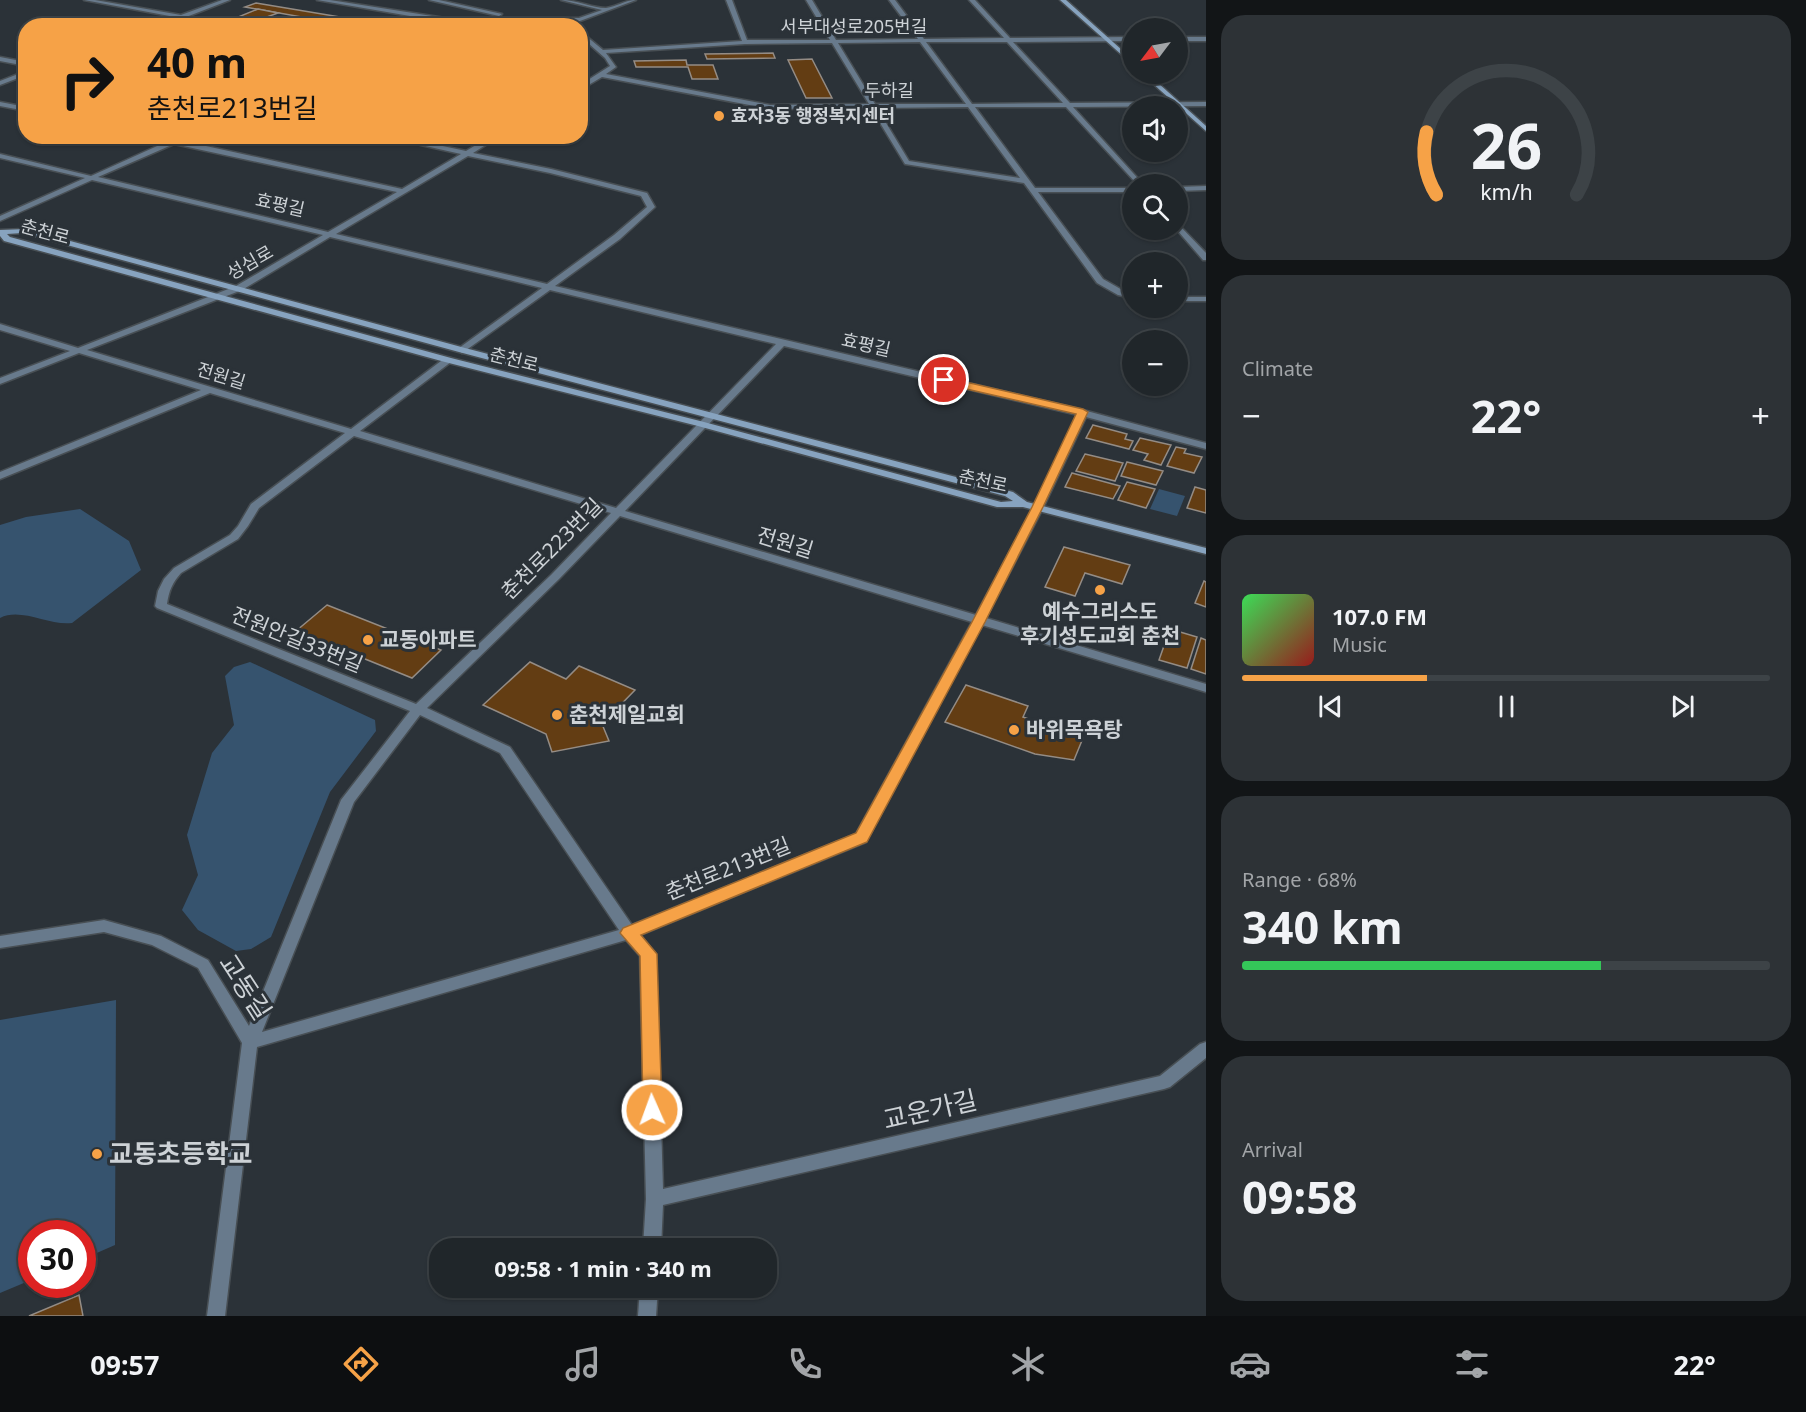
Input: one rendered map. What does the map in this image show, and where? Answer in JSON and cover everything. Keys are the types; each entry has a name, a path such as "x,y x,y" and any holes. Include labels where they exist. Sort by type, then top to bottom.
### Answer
{"street":[{"path":"87,0 181,17 227,0"},
{"path":"320,0 432,18"},
{"path":"432,0 518,18"},
{"path":"564,0 608,9"},
{"path":"582,18 633,0"},
{"path":"729,0 745,42"},
{"path":"809,0 907,163 1027,182"},
{"path":"892,0 1100,281 1122,293"},
{"path":"972,0 1131,174"},
{"path":"1063,0 1122,53"},
{"name":"서부대성로205번길","path":"601,52 745,42 1122,39"},
{"path":"1188,39 1206,39"},
{"path":"588,40 613,67 588,83"},
{"path":"0,59 18,62"},
{"name":"두하길","path":"603,75 770,107 1122,105"},
{"path":"0,83 18,77"},
{"path":"1156,84 1169,96"},
{"path":"0,104 18,108"},
{"name":"두하길","path":"1188,104 1206,104"},
{"path":"1188,113 1206,129"},
{"path":"0,219 168,144"},
{"path":"181,144 402,191"},
{"path":"424,144 550,171 644,195 651,207 617,237 462,350"},
{"name":"성심로","path":"0,381 238,288 483,144"},
{"name":"효평길","path":"0,156 552,286 782,343 1083,412 1206,446"},
{"path":"1188,189 1206,188"},
{"path":"1032,190 1122,190"},
{"name":"춘천로","path":"1,232 22,231 238,288 1001,505 1023,504 1038,507 1206,551"},
{"name":"춘천로","path":"1,232 7,239 448,360 706,420"},
{"path":"1188,237 1206,258"},
{"path":"1188,299 1206,299"},
{"name":"전원길","path":"0,327 978,622 1206,688"},
{"path":"706,420 782,343"},
{"path":"353,434 448,360"},
{"path":"0,476 209,390"},
{"path":"1038,507 1083,412"},
{"name":"춘천로223번길","path":"250,1042 348,800 418,710 618,513 706,420"},
{"name":"전원안길33번길","path":"353,434 255,506 237,536 172,572 162,591 161,606 418,710"},
{"name":"춘천로213번길","path":"250,1042 629,933 861,838 1038,507"},
{"path":"418,710 505,750 629,933 648,954 655,1200 652,1238"},
{"name":"교동길","path":"0,942 104,926 156,940 203,964 250,1042 216,1316"},
{"name":"교운가길","path":"655,1200 1164,1082 1206,1049"},
{"path":"647,1316 648,1298"}],"shaded area":[{"path":"1159,489 1185,496 1177,516 1150,509"},
{"path":"80,509 129,541 141,570 72,623 17,615 0,618 0,525 26,517"},
{"path":"250,662 375,720 376,731 330,792 271,937 251,949 236,951 198,930 182,910 198,875 187,835 212,753 234,725 225,676 234,667"},
{"path":"116,1000 115,1245 96,1253 96,1220 18,1220 18,1285 0,1293 0,1020"}],"building":[{"path":"256,3 346,18 307,18 245,7"},
{"path":"258,9 278,13 264,18 236,18"},
{"path":"773,53 775,58 707,59 705,54"},
{"path":"812,59 832,98 806,98 788,60"},
{"path":"686,60 687,65 713,65 718,79 692,79 688,67 636,67 634,61"},
{"path":"1093,425 1127,434 1125,439 1133,441 1129,449 1086,438"},
{"path":"1140,438 1171,445 1161,465 1144,460 1148,454 1133,450"},
{"path":"1176,447 1186,449 1184,453 1202,457 1194,473 1167,466"},
{"path":"1085,454 1123,463 1115,481 1076,471"},
{"path":"1127,462 1163,471 1156,485 1121,476"},
{"path":"1072,473 1120,486 1113,499 1065,487"},
{"path":"1127,482 1155,489 1146,508 1118,500"},
{"path":"1195,487 1206,490 1206,513 1187,508"},
{"path":"1064,547 1130,565 1122,584 1085,573 1075,596 1045,587"},
{"path":"1204,581 1206,582 1206,607 1195,603"},
{"name":"교동아파트","path":"327,605 441,650 412,678 296,631"},
{"path":"1170,629 1197,637 1187,668 1159,660"},
{"path":"1201,638 1206,640 1206,674 1191,669"},
{"name":"춘천제일교회","path":"530,662 566,679 579,666 635,690 602,724 609,741 552,752 546,734 483,705"},
{"name":"바위목욕탕","path":"966,685 1028,706 1023,717 1083,738 1074,760 1035,754 945,722"},
{"path":"72,1298 80,1298 83,1316 29,1316"}],"place":[{"name":"효자3동 행정복지센터","path":"719,116"},
{"name":"예수그리스도 후기성도교회 춘천","path":"1100,590"},
{"name":"교동아파트","path":"368,640"},
{"name":"춘천제일교회","path":"557,715"},
{"name":"바위목욕탕","path":"1014,730"},
{"name":"교동초등학교","path":"97,1154"}],"route":[{"path":"652,1110 648,954 629,933 861,838 1038,507 1083,412 944,380"}]}
